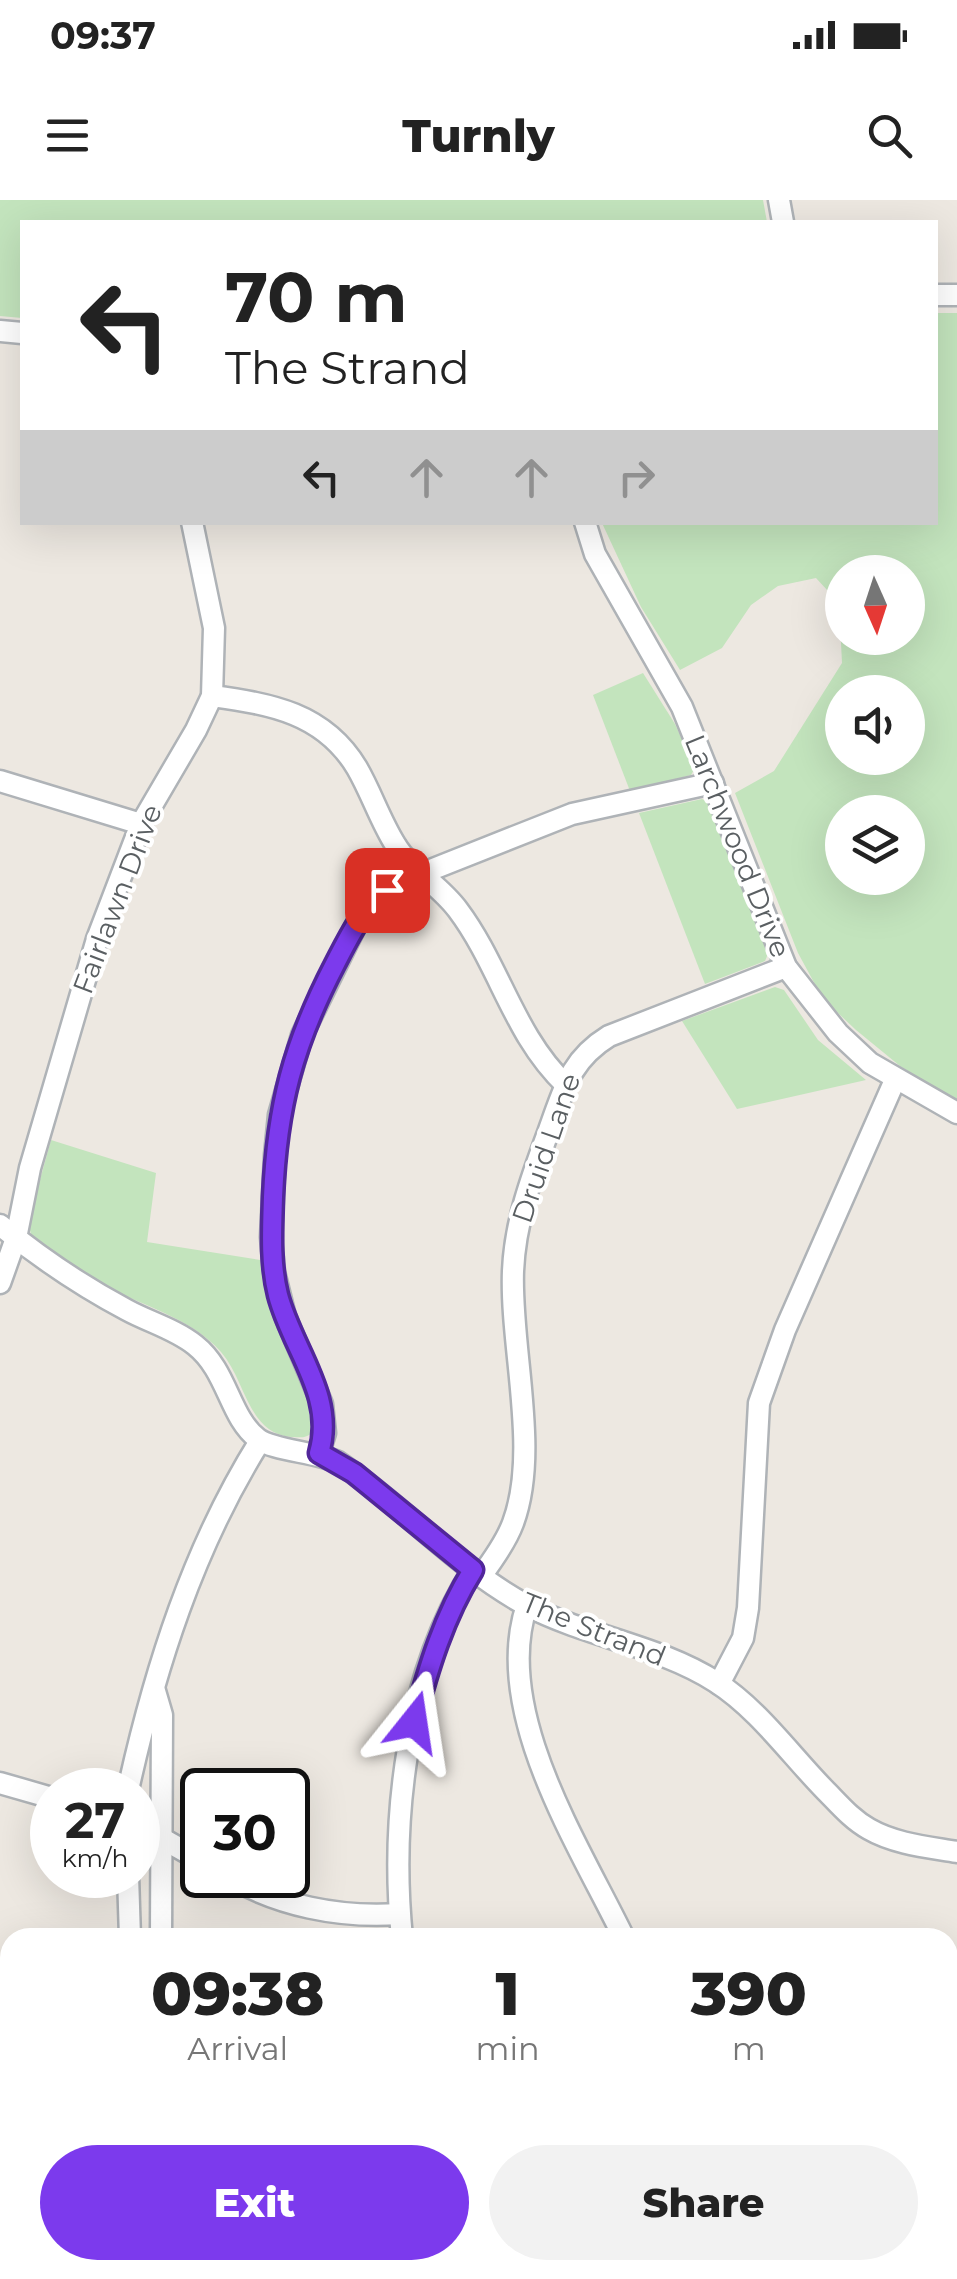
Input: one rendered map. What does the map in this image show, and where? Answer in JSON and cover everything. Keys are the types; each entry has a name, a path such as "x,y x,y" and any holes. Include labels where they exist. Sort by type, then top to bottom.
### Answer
{"street":[{"name":"Fairlawn Drive","path":"0,1283 8,1231 97,939 141,824 212,696 214,628 193,525"},
{"name":"Larchwood Drive","path":"586,525 596,554 682,708 786,967 838,1033 870,1063 957,1113"},
{"path":"212,696 285,709 324,730 356,768 396,846 458,908 536,1054 566,1085"},
{"path":"0,781 141,824"},
{"path":"319,1453 325,1432 322,1404 285,1316 272,1253 279,1114 302,1036 356,925 376,898 423,873 572,814 712,783"},
{"name":"Druid Lane","path":"401,1928 400,1811 414,1722 460,1590 513,1523 520,1496 524,1452 513,1276 515,1247 524,1202 574,1064 609,1036 786,967"},
{"path":"719,1684 743,1638 748,1608 759,1402 780,1343 895,1080"},
{"path":"8,1231 79,1285 193,1343 217,1368 243,1422 260,1441 234,1483 198,1558 168,1639 133,1768"},
{"name":"The Strand","path":"260,1441 319,1453 354,1473 477,1573 527,1605 610,1639 665,1656 719,1684 778,1736 852,1818 888,1838 957,1852"},
{"path":"527,1605 519,1628 517,1665 541,1770 619,1928"},
{"path":"155,1691 162,1714 161,1928"},
{"path":"0,1784 30,1792"},
{"path":"160,1837 180,1848"},
{"path":"129,1898 130,1928"},
{"path":"277,1898 354,1914 399,1914"}],"green space":[{"path":"0,200 763,200 767,220 20,220 20,318 0,316"},
{"path":"938,313 957,313 957,1101 900,1066 823,999 798,953 735,793 774,771 825,690 825,775 925,775 925,675 834,675 842,663 842,655 925,655 925,555 825,555 825,588 816,578 778,586 751,605 722,648 680,670 641,607 603,525 938,525"},
{"path":"643,673 675,724 695,768 691,775 630,791 593,695"},
{"path":"702,799 708,802 768,954 765,961 705,984 639,813"},
{"path":"775,987 784,990 818,1040 866,1080 737,1109 682,1021"},
{"path":"51,1140 156,1173 147,1242 260,1260 271,1306 310,1400 312,1433 291,1437 265,1426 229,1364 209,1340 180,1321 91,1279 31,1234 28,1223"}],"route":[{"path":"387,890 366,909 356,925 322,988 302,1036 279,1114 271,1237 278,1294 322,1404 325,1432 319,1453 354,1473 473,1570 441,1636 414,1722"}]}
